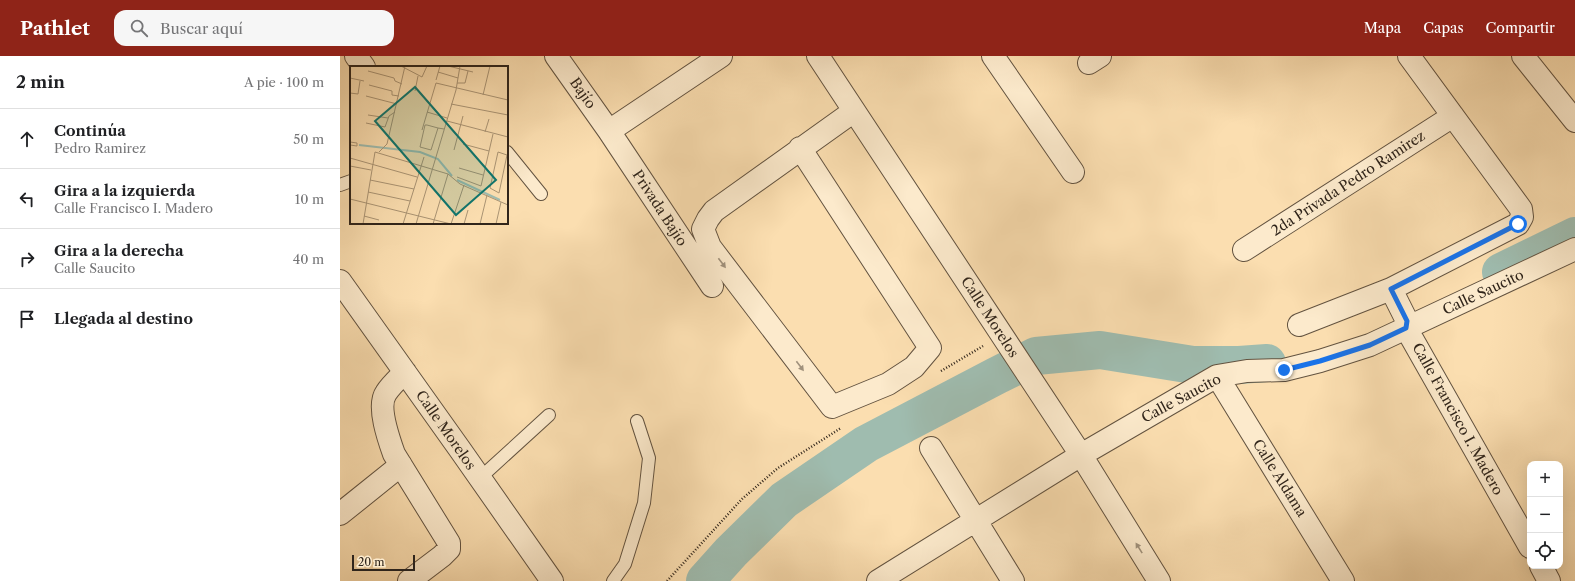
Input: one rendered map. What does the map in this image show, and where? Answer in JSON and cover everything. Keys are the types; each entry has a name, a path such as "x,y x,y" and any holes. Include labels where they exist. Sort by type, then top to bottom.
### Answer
{"street":[{"path":"356,56 363,66"},
{"name":"Bajío","path":"557,56 609,131"},
{"path":"609,131 721,56"},
{"name":"Calle Morelos","path":"818,56 1081,455 1159,581"},
{"path":"993,56 1073,172"},
{"path":"1299,325 1393,292 1518,224 1522,217 1521,209 1409,56"},
{"path":"1523,56 1575,121"},
{"path":"800,148 930,348 914,367 888,384 832,407 710,247 703,229 708,219 714,212 800,148 854,111"},
{"name":"2da Privada Pedro Ramirez","path":"1244,250 1453,116"},
{"name":"Privada Bajío","path":"609,131 712,286"},
{"name":"Calle Saucito","path":"878,581 1081,455 1217,376 1247,370 1284,370 1320,361 1370,345 1406,324 1575,249"},
{"name":"Calle Morelos","path":"340,281 347,305 405,372 552,581"},
{"name":"Calle Francisco I. Madero","path":"1393,292 1406,324 1527,542"},
{"path":"405,372 385,394 382,408 391,445 394,454 449,543 449,549 442,556 409,581"},
{"name":"Calle Aldama","path":"1217,376 1343,581"},
{"path":"931,448 1013,581"},
{"path":"340,514 401,465"},
{"path":"1543,569 1549,581"}],"lane":[{"path":"508,153 541,194"},
{"path":"340,185 350,181"},
{"path":"480,478 549,415"},
{"path":"613,581 625,564 644,503 649,458 637,421"}],"path":[{"path":"934,374 1005,340"},
{"path":"667,581 748,494 778,468 847,425"}],"waterway":[{"path":"1501,272 1575,236"},
{"path":"705,581 731,552 784,500 866,444 1036,356 1100,350 1193,365 1239,365 1267,363"}],"route":[{"path":"1284,370 1320,361 1370,345 1406,328 1407,321 1391,289 1518,224"}]}
